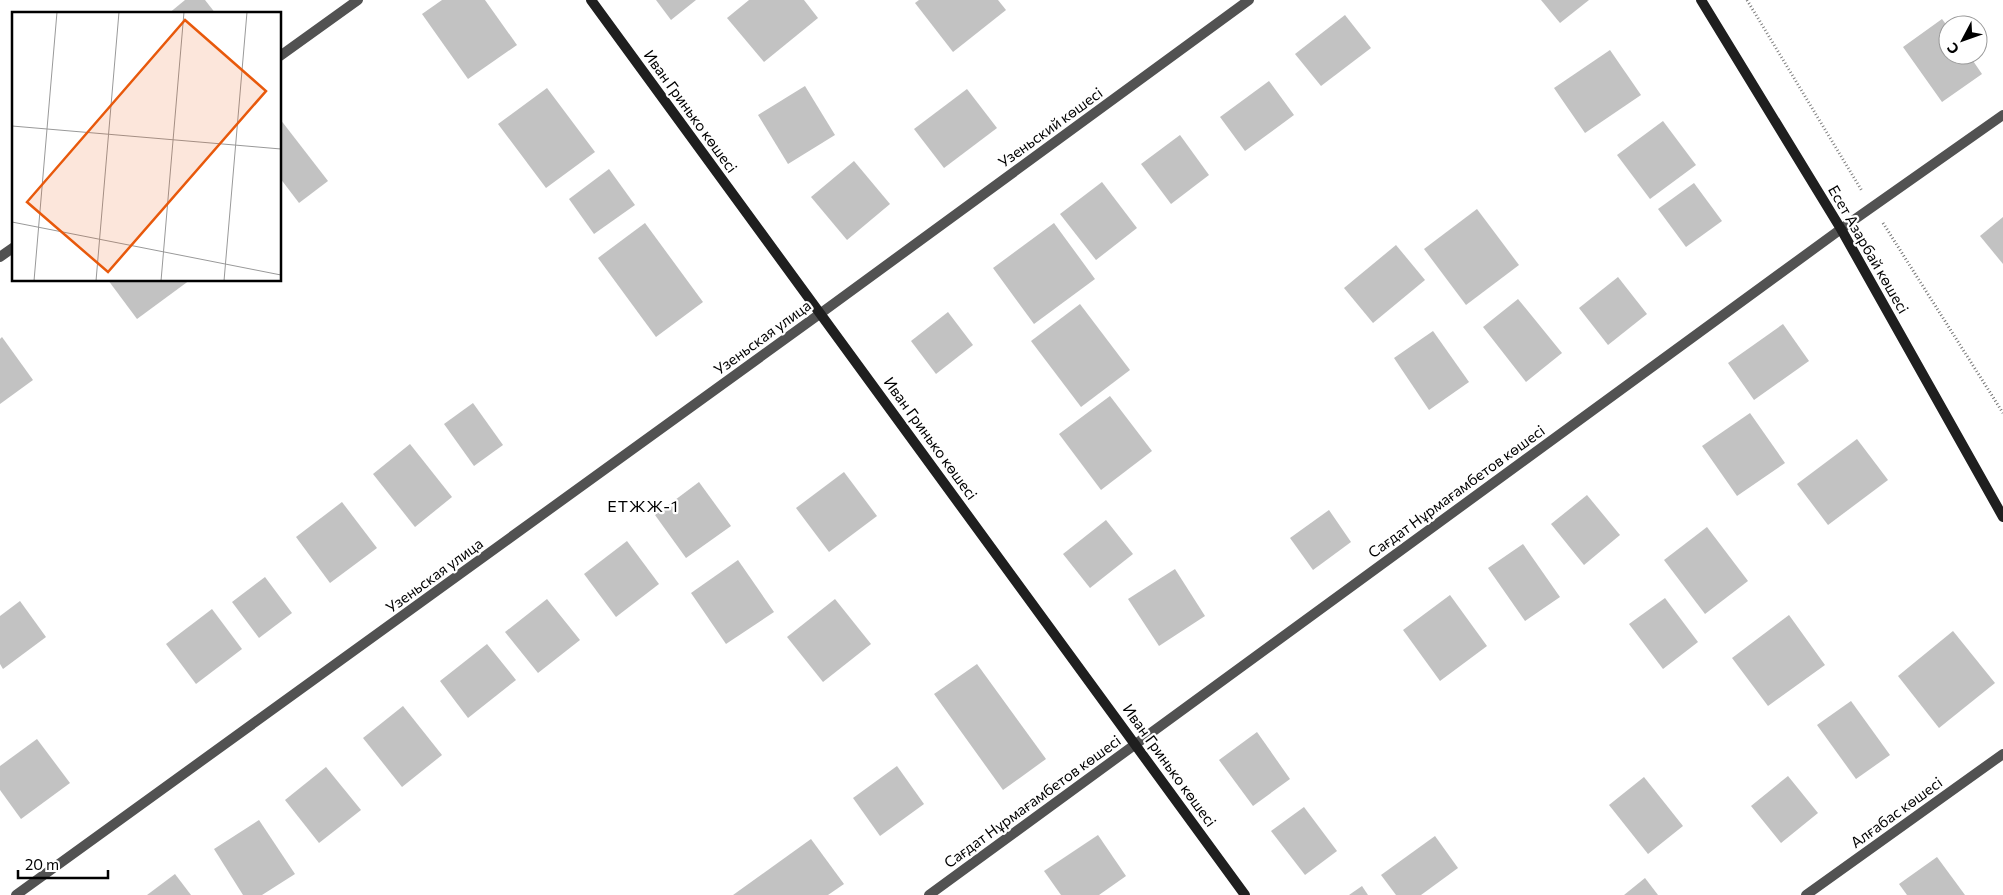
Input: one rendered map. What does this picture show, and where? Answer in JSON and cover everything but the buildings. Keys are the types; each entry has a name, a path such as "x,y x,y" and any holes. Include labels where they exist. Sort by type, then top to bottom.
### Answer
{"street":[{"path":"281,55 358,0"},
{"name":"Иван Гринько көшесі","path":"591,0 1245,895"},
{"name":"Узеньский көшесі","path":"869,278 1249,0"},
{"name":"Есет Азарбай көшесі","path":"1701,0 1841,229 2003,517"},
{"name":"Сағдат Нұрмағамбетов көшесі","path":"929,895 1841,229 2003,115"},
{"path":"0,257 12,248"},
{"name":"Узеньская улица","path":"16,895 869,278"},
{"name":"Алғабас көшесі","path":"1806,895 2003,754"}],"district":[{"name":"ЕТЖЖ-1","path":"643,505"}]}
